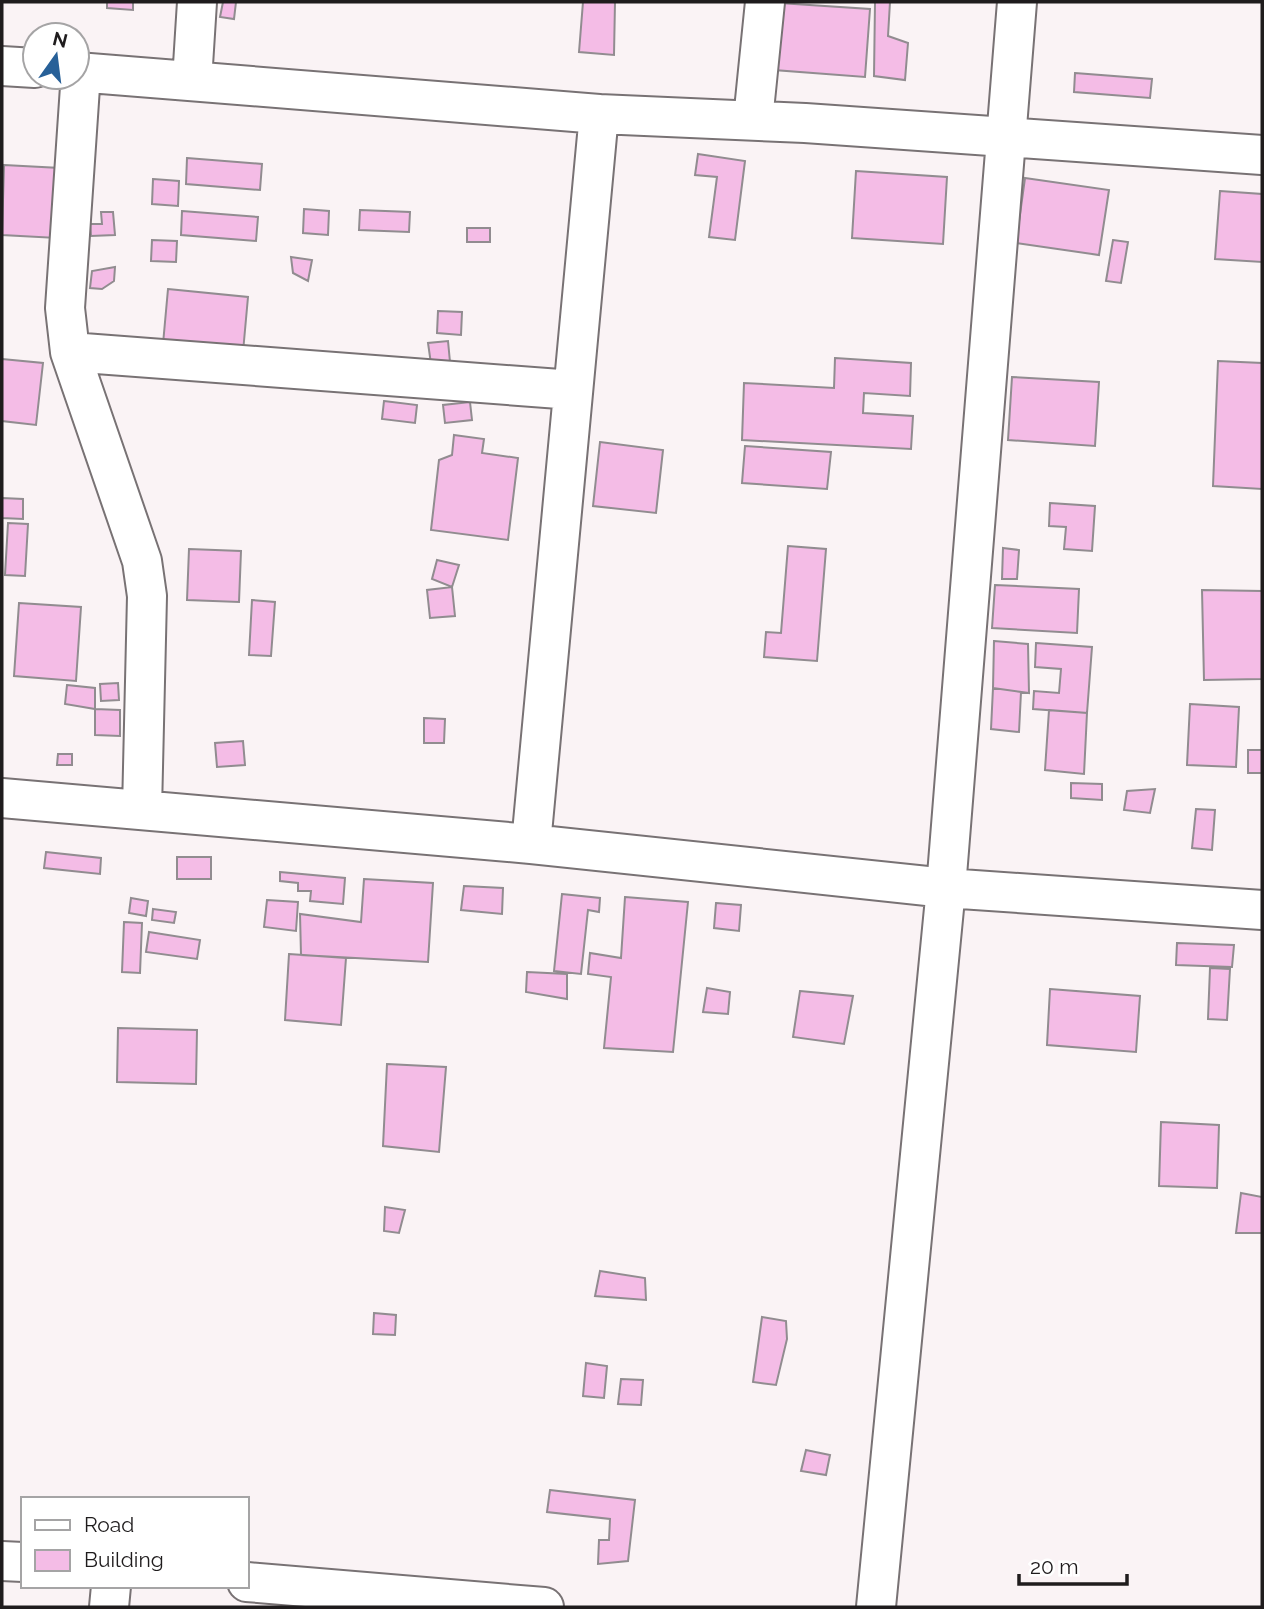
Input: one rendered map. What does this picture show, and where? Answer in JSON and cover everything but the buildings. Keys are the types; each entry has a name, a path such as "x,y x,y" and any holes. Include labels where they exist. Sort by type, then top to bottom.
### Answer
{"street":[{"path":"192,80 197,2"},
{"path":"753,120 765,2"},
{"path":"876,1607 946,888 1017,2"},
{"path":"2,66 21,67"},
{"path":"91,73 598,114 753,120 1262,155"},
{"path":"78,91 65,308 70,352 142,561 147,596 142,810"},
{"path":"531,844 598,114"},
{"path":"70,352 573,390"},
{"path":"2,798 531,844 946,888 1262,910"},
{"path":"2,1561 21,1562"},
{"path":"248,1582 544,1607"},
{"path":"109,1607 111,1588"}]}
